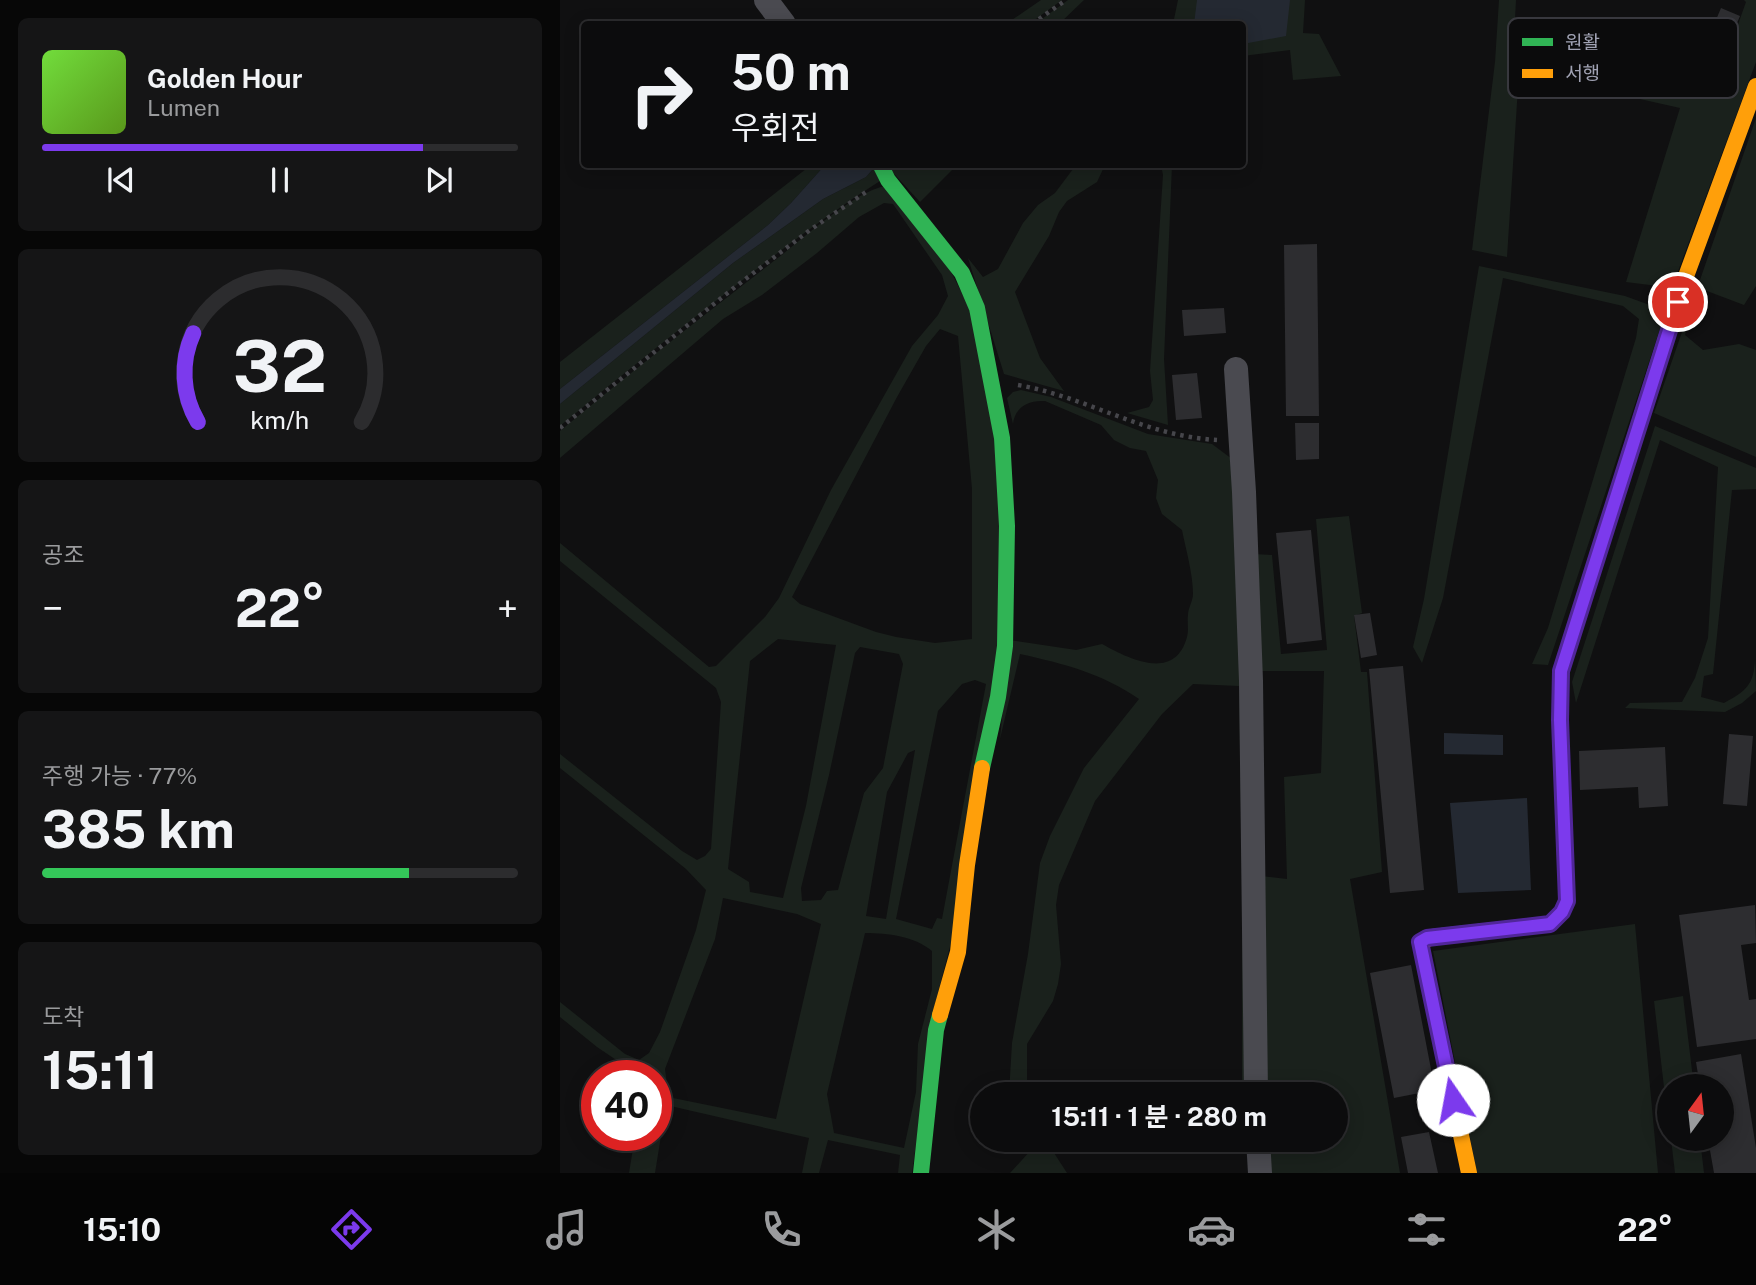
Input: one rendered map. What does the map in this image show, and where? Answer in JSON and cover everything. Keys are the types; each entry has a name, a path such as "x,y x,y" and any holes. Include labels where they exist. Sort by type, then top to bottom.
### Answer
{"street":[{"path":"766,0 782,21"},
{"path":"1469,1173 1420,942 1427,938 1550,924 1562,912 1567,901 1560,720 1561,671 1685,278 1756,86"},
{"path":"884,171 962,273 977,309 1002,438 1007,526 1005,646 967,865 958,952 936,1030 920,1173"},
{"path":"1236,369 1252,736 1256,1082"},
{"path":"1259,1152 1260,1173"}],"path":[{"path":"1036,21 1066,0"},
{"path":"560,428 653,351 810,230 856,198 884,171"},
{"path":"993,381 1044,389 1121,419 1168,433 1241,441"}],"shaded area":[{"path":"1041,0 1062,0 1033,21 1010,21"},
{"path":"1068,0 1084,0 1062,21 1039,21"},
{"path":"1178,0 1305,0 1303,33 1319,34 1341,76 1293,80 1290,50 1246,56 1246,21 1174,21"},
{"path":"1197,0 1290,0 1286,36 1246,43 1246,21 1194,21"},
{"path":"1499,0 1516,0 1515,18 1508,18 1508,98 1517,98 1507,257 1472,250 1495,62"},
{"path":"1744,0 1756,0 1756,62 1677,274 1658,286 1626,282 1680,108 1635,98 1738,98 1738,24 1746,2"},
{"path":"1756,118 1756,286 1744,305 1699,288 1685,335 1703,350 1739,344 1756,350 1756,457 1654,413"},
{"path":"807,168 822,168 768,225 560,389 560,362"},
{"path":"822,168 874,168 866,177 823,199 733,263 560,404 560,389 768,225"},
{"path":"874,168 880,181 779,252 560,426 560,404 733,263 823,199 866,177"},
{"path":"889,168 954,168 920,202"},
{"path":"1074,168 1104,168 1097,182 1067,201 1059,212 1049,236 1015,292 1040,358 1064,391 1004,374 968,258 983,277 998,269 1023,223 1038,205 1055,193"},
{"path":"1162,168 1172,168 1164,359 1168,425 1127,413 1149,407 1153,400 1150,371"},
{"path":"885,186 893,190 948,266 969,307 985,375 999,492 1002,565 996,669 961,866 953,935 929,1027 912,1173 898,1173 900,1155 828,1140 819,1173 802,1173 809,1138 672,1106 672,1097 776,1119 821,924 797,914 723,898 715,939 668,1060 639,1060 649,1053 660,1032 696,930 706,890 686,869 560,768 560,754 697,860 711,849 721,702 716,688 560,561 560,543 709,667 716,666 765,617 779,598 831,490 912,346 938,315 948,296 942,275 893,204 884,203 859,217 762,295 723,319 560,458 560,431 818,225 860,196","holes":["940,329 958,336 972,489 972,639 935,643 876,632 800,604 792,597 897,397 926,346","778,639 836,645 806,806 783,898 750,892 749,882 728,869 750,661","860,647 899,654 903,664 883,768 864,793 838,890 827,891 821,900 802,901 801,888 855,653","975,680 986,684 942,919 937,918 932,929 896,919 938,711 962,684","915,750 886,919 866,916 887,792 908,753","865,933 892,935 925,946 932,951 932,989 918,1044 916,1092 904,1148 834,1133 827,1094"]},
{"path":"1479,266 1625,296 1666,311 1548,665 1532,664 1548,628 1636,338 1639,319 1623,306 1503,278 1443,598 1422,663 1413,647 1424,599"},
{"path":"1021,390 1051,397 1148,434 1212,444 1232,459 1238,470 1251,1082 1242,1082 1239,686 1193,684 1162,714 1095,801 1059,885 1056,905 1061,964 1053,1001 1027,1044 1027,1082 1010,1082 1012,1043 1028,954 1040,863 1050,836 1084,768 1139,699 1111,682 1082,670 1020,654 1000,739 1009,640 1076,650 1102,644 1125,656 1150,663 1162,663 1181,651 1188,634 1188,612 1193,594 1182,530 1162,514 1156,498 1158,480 1146,451 1130,448 1114,440 1101,425 1045,401 1023,406 1016,413 1013,424 1007,398 1013,392"},
{"path":"1655,426 1756,468 1756,489 1732,490 1713,674 1704,676 1701,697 1724,703 1738,695 1751,681 1755,659 1756,691 1725,712 1625,708 1630,703 1682,702 1695,678 1708,638 1718,467 1660,440 1576,703 1572,682"},
{"path":"1349,516 1362,613 1354,616 1361,672 1367,672 1382,872 1350,879 1400,1173 1266,1173 1265,1152 1348,1152 1348,1082 1263,1082 1261,876 1287,879 1284,777 1321,773 1324,671 1260,671 1254,554 1272,555 1281,654 1327,650 1316,519"},
{"path":"1444,733 1503,735 1503,755 1444,754"},
{"path":"1527,798 1531,890 1458,893 1450,803"},
{"path":"1635,924 1658,1173 1477,1173 1433,951"},
{"path":"1683,996 1692,1074 1662,1074 1654,1001"},
{"path":"560,1002 625,1054 639,1060 616,1060 597,1047 560,1017"},
{"path":"633,1151 659,1151 655,1173 629,1173"},
{"path":"1029,1152 1053,1152 1067,1173 1010,1173"},
{"path":"1673,1152 1702,1152 1704,1173 1675,1173"}],"building":[{"path":"1721,8 1740,16 1738,21 1738,18 1717,18"},
{"path":"1317,244 1319,416 1286,416 1284,245"},
{"path":"1224,308 1226,333 1184,336 1182,310"},
{"path":"1197,373 1202,418 1176,420 1172,375"},
{"path":"1295,423 1319,423 1319,459 1296,460"},
{"path":"1311,530 1322,640 1287,644 1276,533"},
{"path":"1370,613 1377,655 1361,658 1354,615"},
{"path":"1403,666 1424,890 1390,893 1369,669"},
{"path":"1729,734 1753,736 1747,806 1723,804"},
{"path":"1665,747 1668,806 1639,808 1638,787 1580,790 1579,751"},
{"path":"1755,905 1756,943 1741,945 1749,1000 1756,999 1756,1039 1697,1047 1679,915"},
{"path":"1411,965 1435,1090 1394,1098 1370,973"},
{"path":"1741,1054 1756,1148 1756,1173 1714,1173 1710,1152 1734,1152 1734,1074 1698,1074 1696,1062"},
{"path":"1429,1132 1438,1173 1408,1173 1401,1137"}],"traffic: fast":[{"path":"882,168 888,180 962,273 977,308 1002,438 1007,526 1005,646 998,697 982,768"},
{"path":"1432,937 1550,924 1562,912 1567,901 1560,720 1561,671 1669,329"},
{"path":"921,1173 936,1030 940,1015"}],"traffic: slow":[{"path":"1669,329 1756,86"},
{"path":"940,1015 958,952 967,865 982,768"},
{"path":"1432,937 1420,942 1469,1173"}],"route":[{"path":"1453,1100 1420,942 1427,938 1550,924 1562,912 1567,901 1560,720 1561,671 1678,302"}]}
